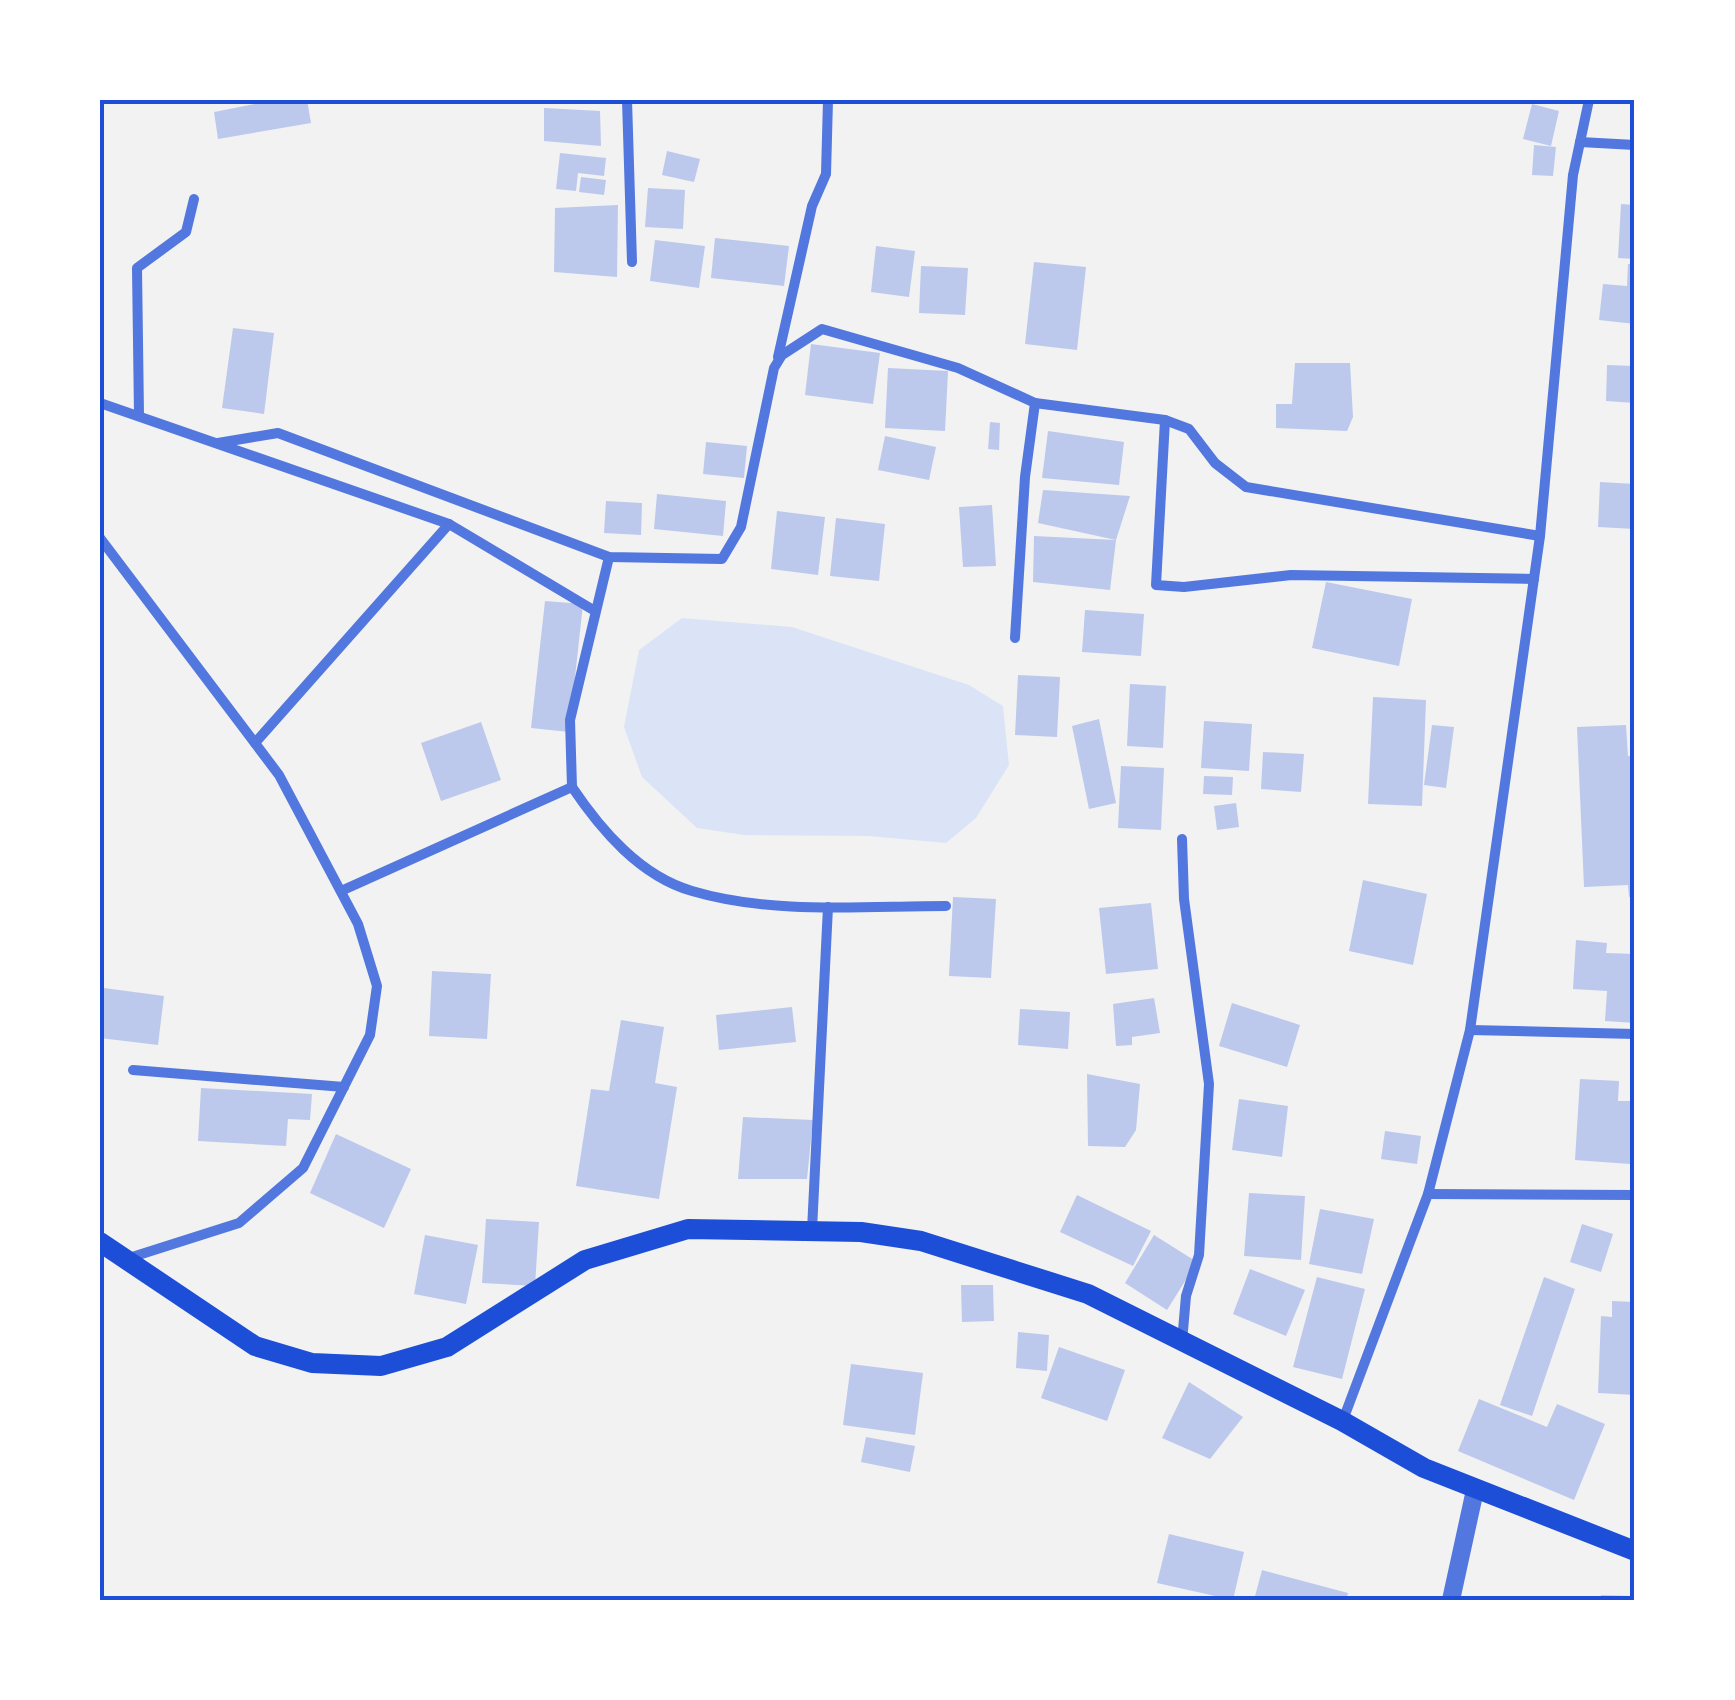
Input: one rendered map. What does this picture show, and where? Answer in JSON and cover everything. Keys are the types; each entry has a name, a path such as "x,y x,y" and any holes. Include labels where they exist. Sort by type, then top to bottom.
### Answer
{"main road":[{"path":"100,1242 255,1346 312,1363 380,1366 447,1347 585,1260 688,1228 812,1234 861,1232 921,1241 1088,1294 1342,1422 1424,1468 1635,1551"}],"street":[{"path":"627,100 632,262"},
{"path":"218,443 278,432 608,557 722,559 740,527 812,206 826,174 828,100"},
{"path":"1342,1422 1428,1194 1470,1030 1540,536 1572,176 1589,100"},
{"path":"1580,142 1635,144"},
{"path":"139,415 137,268 186,232 194,200"},
{"path":"777,360 822,329 958,368 1034,404 1165,420 1189,430 1215,463 1246,487 1540,536"},
{"path":"100,403 449,524 595,610"},
{"path":"1015,638 1034,404"},
{"path":"1165,420 1156,585 1184,587 1291,575 1534,579"},
{"path":"256,743 449,524"},
{"path":"100,538 279,775 358,924 377,986 370,1035 303,1168 238,1223 129,1258"},
{"path":"608,557 570,720 572,787 599,826 637,861 690,891 797,907 946,906"},
{"path":"340,891 572,787"},
{"path":"1182,839 1184,899 1209,1084 1199,1254 1186,1296 1182,1343"},
{"path":"812,1234 828,907"},
{"path":"1470,1030 1635,1034"},
{"path":"133,1070 344,1087"},
{"path":"1428,1194 1635,1195"},
{"path":"1450,1600 1475,1490"}],"shaded area":[{"path":"682,618 792,627 969,685 1003,706 1009,765 976,818 946,843 868,836 744,835 697,828 642,777 624,727 639,650"}],"building":[{"path":"276,100 307,100 311,123 218,139 214,112"},
{"path":"1532,104 1559,111 1551,146 1523,139"},
{"path":"544,108 600,111 601,146 544,141"},
{"path":"1534,145 1556,147 1553,176 1532,175"},
{"path":"667,151 700,159 694,182 662,175"},
{"path":"560,153 606,158 604,176 578,173 576,191 556,189"},
{"path":"581,177 606,180 604,195 579,192"},
{"path":"648,188 685,190 683,229 645,227"},
{"path":"1621,204 1635,205 1635,259 1618,258"},
{"path":"618,205 617,277 554,272 555,208"},
{"path":"715,238 789,246 784,286 711,278"},
{"path":"655,240 705,246 699,288 650,281"},
{"path":"876,246 915,251 909,297 871,292"},
{"path":"1034,262 1086,267 1077,350 1025,344"},
{"path":"1628,264 1635,264 1635,324 1599,320 1603,284 1627,286"},
{"path":"921,266 968,268 965,315 919,313"},
{"path":"233,328 274,333 264,414 222,408"},
{"path":"811,344 880,353 873,404 805,395"},
{"path":"1295,363 1350,363 1353,417 1347,431 1276,428 1276,404 1292,404"},
{"path":"1607,365 1635,366 1635,403 1606,401"},
{"path":"888,368 948,371 945,431 885,428"},
{"path":"990,422 1000,423 999,450 988,449"},
{"path":"1048,431 1124,442 1119,485 1042,478"},
{"path":"885,436 936,447 929,480 878,470"},
{"path":"706,442 747,446 744,478 703,474"},
{"path":"1600,482 1635,484 1635,529 1598,527"},
{"path":"1043,490 1130,496 1116,540 1038,523"},
{"path":"657,494 726,501 723,536 654,529"},
{"path":"606,501 642,503 641,535 604,533"},
{"path":"992,505 996,566 963,567 959,507"},
{"path":"777,511 825,517 818,575 771,569"},
{"path":"836,518 885,524 879,581 830,576"},
{"path":"1034,536 1116,540 1110,590 1033,582"},
{"path":"1326,582 1412,599 1399,666 1312,648"},
{"path":"545,601 583,604 569,732 531,728"},
{"path":"1085,610 1144,614 1141,656 1082,652"},
{"path":"1018,675 1060,677 1057,737 1015,735"},
{"path":"1130,684 1166,686 1163,748 1127,746"},
{"path":"1373,697 1426,700 1422,806 1368,804"},
{"path":"1099,719 1116,803 1089,809 1072,726"},
{"path":"1204,721 1252,724 1249,771 1201,768"},
{"path":"481,722 501,780 441,801 421,743"},
{"path":"1432,725 1454,727 1446,788 1424,785"},
{"path":"1626,725 1628,756 1635,756 1635,896 1629,897 1628,885 1584,887 1577,727"},
{"path":"1263,752 1304,754 1301,792 1261,789"},
{"path":"1121,766 1164,768 1161,830 1118,828"},
{"path":"1204,776 1233,777 1232,795 1203,794"},
{"path":"1236,803 1239,827 1217,830 1214,806"},
{"path":"1363,880 1427,894 1413,965 1349,951"},
{"path":"953,897 996,899 991,978 949,976"},
{"path":"1151,903 1158,969 1106,974 1099,908"},
{"path":"1576,940 1607,943 1606,953 1635,954 1635,1023 1605,1021 1607,991 1573,989"},
{"path":"432,971 491,974 487,1039 429,1036"},
{"path":"104,988 164,996 158,1045 100,1038"},
{"path":"1154,998 1160,1033 1132,1037 1132,1045 1116,1046 1113,1004"},
{"path":"1232,1003 1300,1025 1287,1067 1219,1046"},
{"path":"792,1007 796,1042 719,1050 716,1015"},
{"path":"1020,1009 1070,1012 1068,1049 1018,1045"},
{"path":"621,1020 664,1027 655,1083 677,1087 659,1199 576,1186 591,1089 609,1091"},
{"path":"1087,1074 1140,1084 1136,1130 1125,1147 1088,1146"},
{"path":"1580,1079 1619,1081 1618,1101 1634,1101 1630,1164 1575,1160"},
{"path":"201,1088 312,1094 310,1120 288,1119 286,1146 198,1141"},
{"path":"1239,1099 1288,1106 1282,1157 1232,1150"},
{"path":"743,1117 813,1120 807,1179 738,1179"},
{"path":"1385,1131 1421,1136 1417,1164 1381,1159"},
{"path":"336,1134 411,1169 384,1228 310,1193"},
{"path":"1249,1193 1305,1196 1301,1260 1244,1256"},
{"path":"1077,1195 1151,1231 1133,1266 1060,1232"},
{"path":"1320,1209 1374,1219 1362,1274 1309,1264"},
{"path":"486,1219 539,1222 535,1286 482,1283"},
{"path":"1582,1224 1613,1234 1601,1272 1570,1262"},
{"path":"425,1235 478,1245 466,1304 414,1294"},
{"path":"1154,1235 1197,1262 1167,1310 1125,1283"},
{"path":"1250,1269 1305,1290 1286,1336 1233,1314"},
{"path":"1317,1277 1365,1289 1342,1379 1293,1367"},
{"path":"1544,1277 1575,1289 1532,1416 1500,1405"},
{"path":"961,1285 993,1285 994,1321 962,1322"},
{"path":"1612,1301 1634,1302 1631,1367 1635,1367 1635,1395 1598,1393 1601,1316 1612,1317"},
{"path":"1018,1332 1049,1335 1047,1371 1016,1368"},
{"path":"1059,1347 1125,1370 1107,1421 1041,1398"},
{"path":"851,1364 923,1373 915,1435 843,1425"},
{"path":"1189,1382 1243,1417 1210,1459 1162,1438"},
{"path":"1479,1399 1547,1427 1557,1404 1605,1424 1574,1500 1458,1451"},
{"path":"866,1437 915,1446 910,1472 861,1462"},
{"path":"1169,1534 1244,1552 1233,1600 1157,1583"},
{"path":"1262,1570 1348,1593 1346,1600 1254,1600"},
{"path":"1601,1595 1635,1596 1635,1600 1600,1600"}]}
